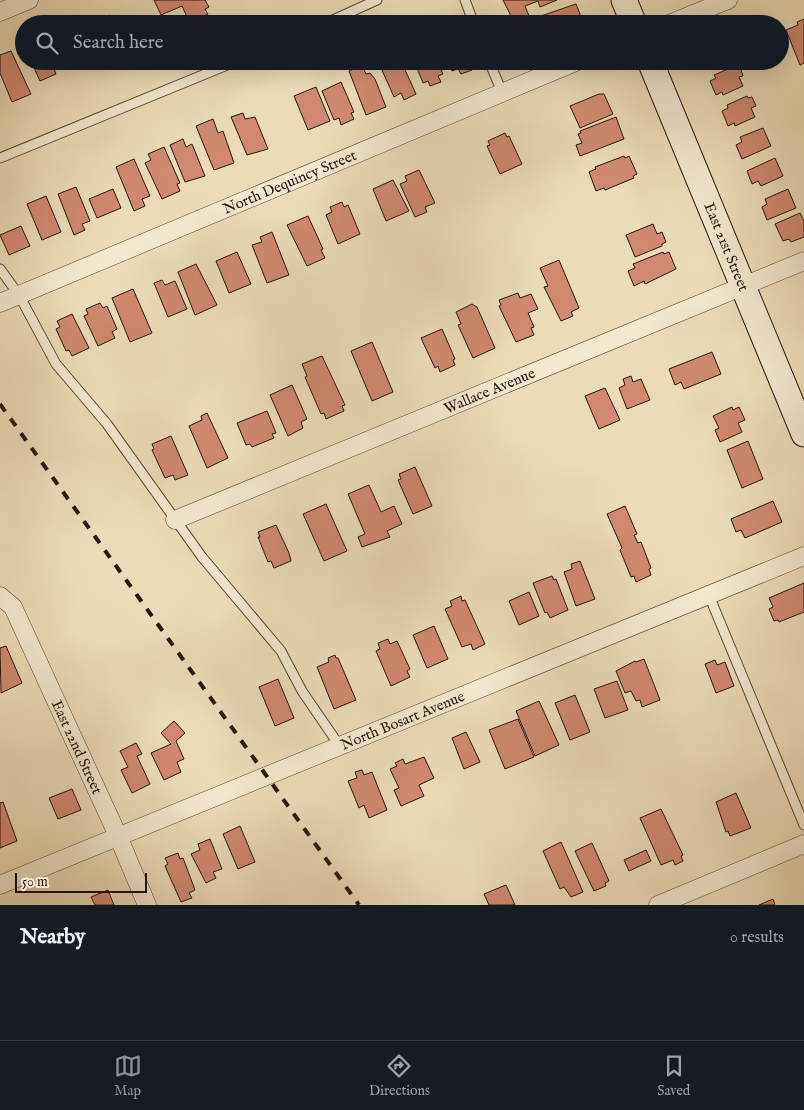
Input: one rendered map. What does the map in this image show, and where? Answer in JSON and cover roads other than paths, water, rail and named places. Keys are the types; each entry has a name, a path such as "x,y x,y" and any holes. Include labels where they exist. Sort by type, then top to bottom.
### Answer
{"main road":[{"path":"624,0 630,15"},
{"name":"East 21st Street","path":"654,70 804,434"}],"street":[{"path":"0,12 29,0"},
{"path":"691,15 728,0"},
{"name":"North Dequincy Street","path":"0,303 556,70"},
{"name":"Wallace Avenue","path":"175,520 804,261"},
{"name":"North Bosart Avenue","path":"0,885 708,593 804,556"},
{"name":"East 22nd Street","path":"0,596 13,607 118,836 146,905"},
{"path":"658,905 804,844"}],"lane":[{"path":"344,15 377,0"},
{"path":"464,0 470,15"},
{"path":"0,158 215,70"},
{"path":"493,70 502,92"},
{"path":"0,269 19,295 56,364 107,424 202,556 281,651 302,691 339,745"},
{"path":"708,593 804,825"}],"railway":[{"path":"0,404 359,905"}]}
